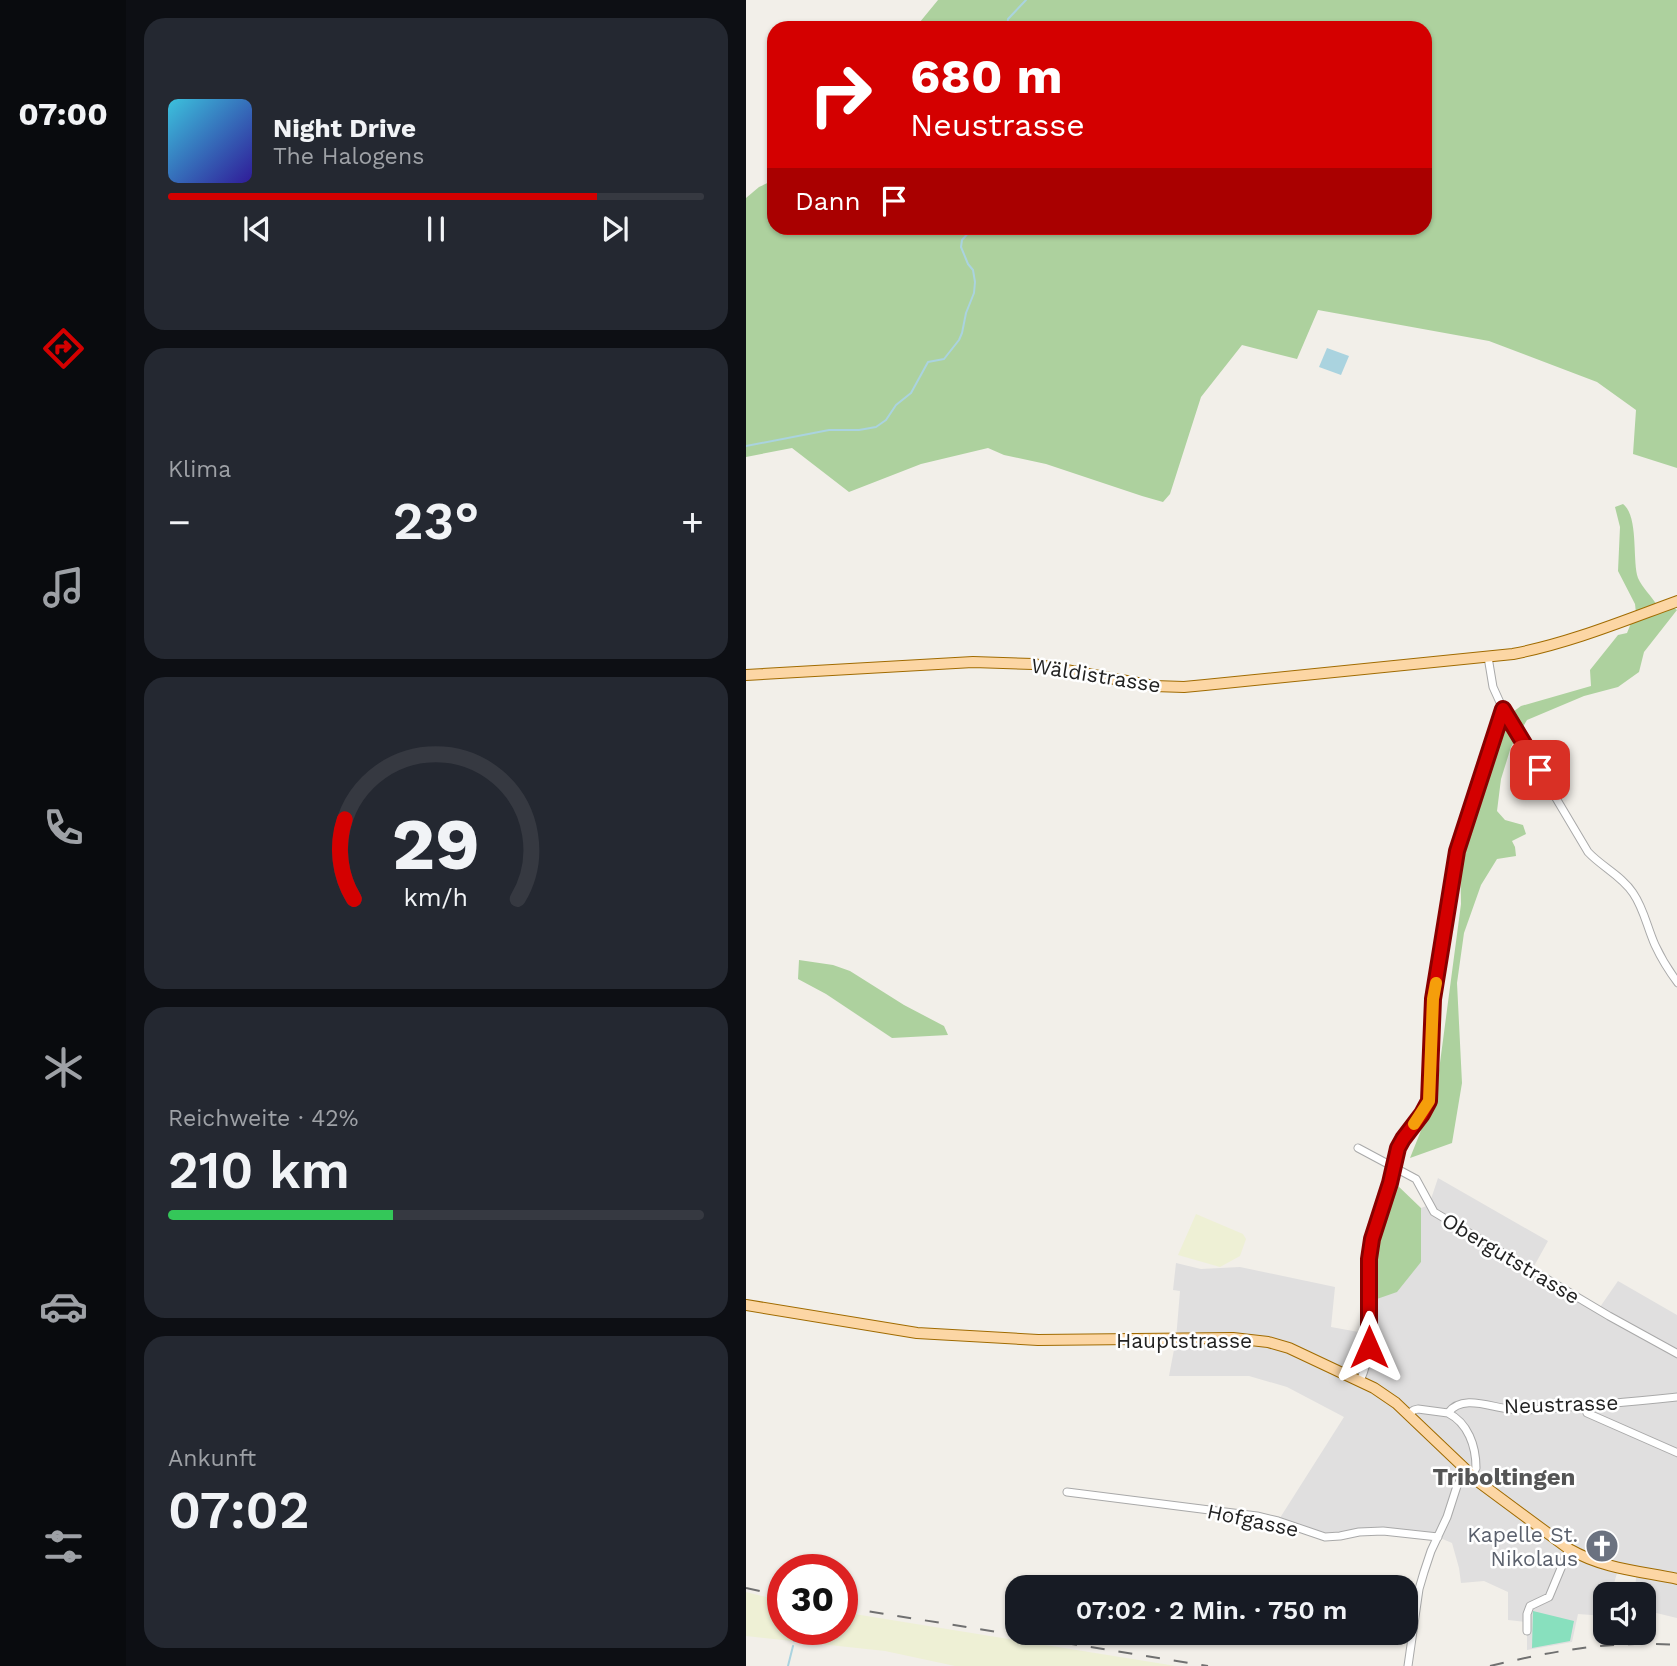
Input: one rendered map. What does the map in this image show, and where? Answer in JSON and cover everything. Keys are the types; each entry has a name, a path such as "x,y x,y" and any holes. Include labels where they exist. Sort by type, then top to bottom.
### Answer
{"main road":[{"name":"Wäldistrasse","path":"746,675 995,662 1033,664 1137,684 1184,687 1524,652 1552,645 1678,601"},
{"name":"Hauptstrasse","path":"746,1306 929,1334 1038,1340 1249,1339 1289,1348 1385,1395 1469,1474 1569,1549 1606,1565 1678,1579"}],"street":[{"path":"1488,657 1493,687 1505,712 1588,852 1632,891 1644,913 1654,943 1678,983"},
{"path":"1360,1381 1368,1356 1369,1259 1372,1239 1400,1144 1429,1101 1433,999 1457,851 1505,712"},
{"name":"Obergutstrasse","path":"1358,1148 1416,1180 1434,1212 1678,1354"},
{"name":"Neustrasse","path":"1408,1414 1418,1409 1448,1413 1452,1407 1472,1402 1510,1410 1678,1397"},
{"path":"1584,1406 1587,1413 1678,1453"},
{"path":"1408,1666 1419,1589 1431,1551 1447,1517 1457,1486 1464,1474 1473,1473 1477,1465 1472,1441 1460,1421 1448,1413"},
{"name":"Hofgasse","path":"1067,1492 1257,1516 1325,1538 1383,1531 1438,1537"},
{"path":"1526,1631 1530,1606 1549,1597 1569,1549"}],"shaded area":[{"path":"1438,1178 1548,1241 1533,1268 1600,1307 1618,1281 1677,1315 1677,1618 1656,1613 1656,1582 1636,1582 1636,1577 1617,1573 1614,1582 1593,1582 1593,1615 1578,1614 1572,1642 1527,1650 1527,1622 1508,1620 1508,1592 1484,1581 1461,1583 1452,1543 1438,1537 1383,1531 1325,1537 1278,1521 1344,1417 1287,1387 1249,1376 1169,1376 1176,1339 1180,1291 1173,1290 1176,1263 1201,1269 1240,1267 1335,1287 1331,1327 1364,1333 1369,1300 1375,1300 1421,1262 1421,1208 1429,1205"}],"green space":[{"path":"938,0 1677,0 1677,468 1633,454 1636,410 1597,382 1489,341 1318,310 1297,359 1242,345 1201,397 1170,494 1163,502 988,448 921,464 849,492 792,448 746,457 746,198 767,183 767,235 1432,235 1432,21 921,21"},
{"path":"1623,504 1631,518 1638,578 1657,605 1636,613 1635,604 1618,571 1620,527 1615,507"},
{"path":"1674,608 1677,610 1644,652 1639,672 1618,687 1584,696 1527,720 1511,747 1501,779 1497,811 1505,820 1523,825 1526,834 1512,841 1516,856 1497,859 1481,885 1464,933 1457,983 1462,1083 1452,1143 1410,1158 1436,1093 1461,904 1460,853 1502,720 1521,706 1591,686 1590,670 1618,635 1627,633 1631,623"},
{"path":"799,960 833,965 850,971 944,1026 948,1035 892,1038 826,994 798,979"},
{"path":"1396,1184 1421,1208 1421,1262 1397,1292 1374,1300 1373,1251 1376,1234"},
{"path":"1196,1214 1243,1234 1246,1239 1240,1256 1220,1267 1178,1255"},
{"path":"746,1592 767,1597 767,1638 746,1636"},
{"path":"1533,1611 1574,1621 1570,1641 1532,1648"},
{"path":"858,1615 1005,1638 1005,1645 1046,1645 1176,1666 955,1666 885,1651 829,1645 858,1645"}],"water":[{"path":"1327,348 1349,356 1341,375 1319,367"}],"waterway":[{"path":"1008,21 1026,0"},
{"path":"746,446 829,430 876,427 886,420 896,405 911,393 928,362 944,359 959,340 975,282 973,270 961,247 966,235"},
{"path":"788,1666 793,1646"}],"railway":[{"path":"746,1588 767,1593"},
{"path":"858,1610 1208,1666"},
{"path":"1490,1666 1606,1645 1678,1645"}],"slow traffic":[{"path":"1414,1124 1429,1101 1436,983"}],"place":[{"name":"Kapelle St. Nikolaus","path":"1602,1546"}],"district":[{"name":"Triboltingen","path":"1504,1477"}],"route":[{"path":"1369,1347 1368,1285 1372,1239 1398,1148 1429,1101 1433,999 1457,851 1503,709 1540,770"}]}
